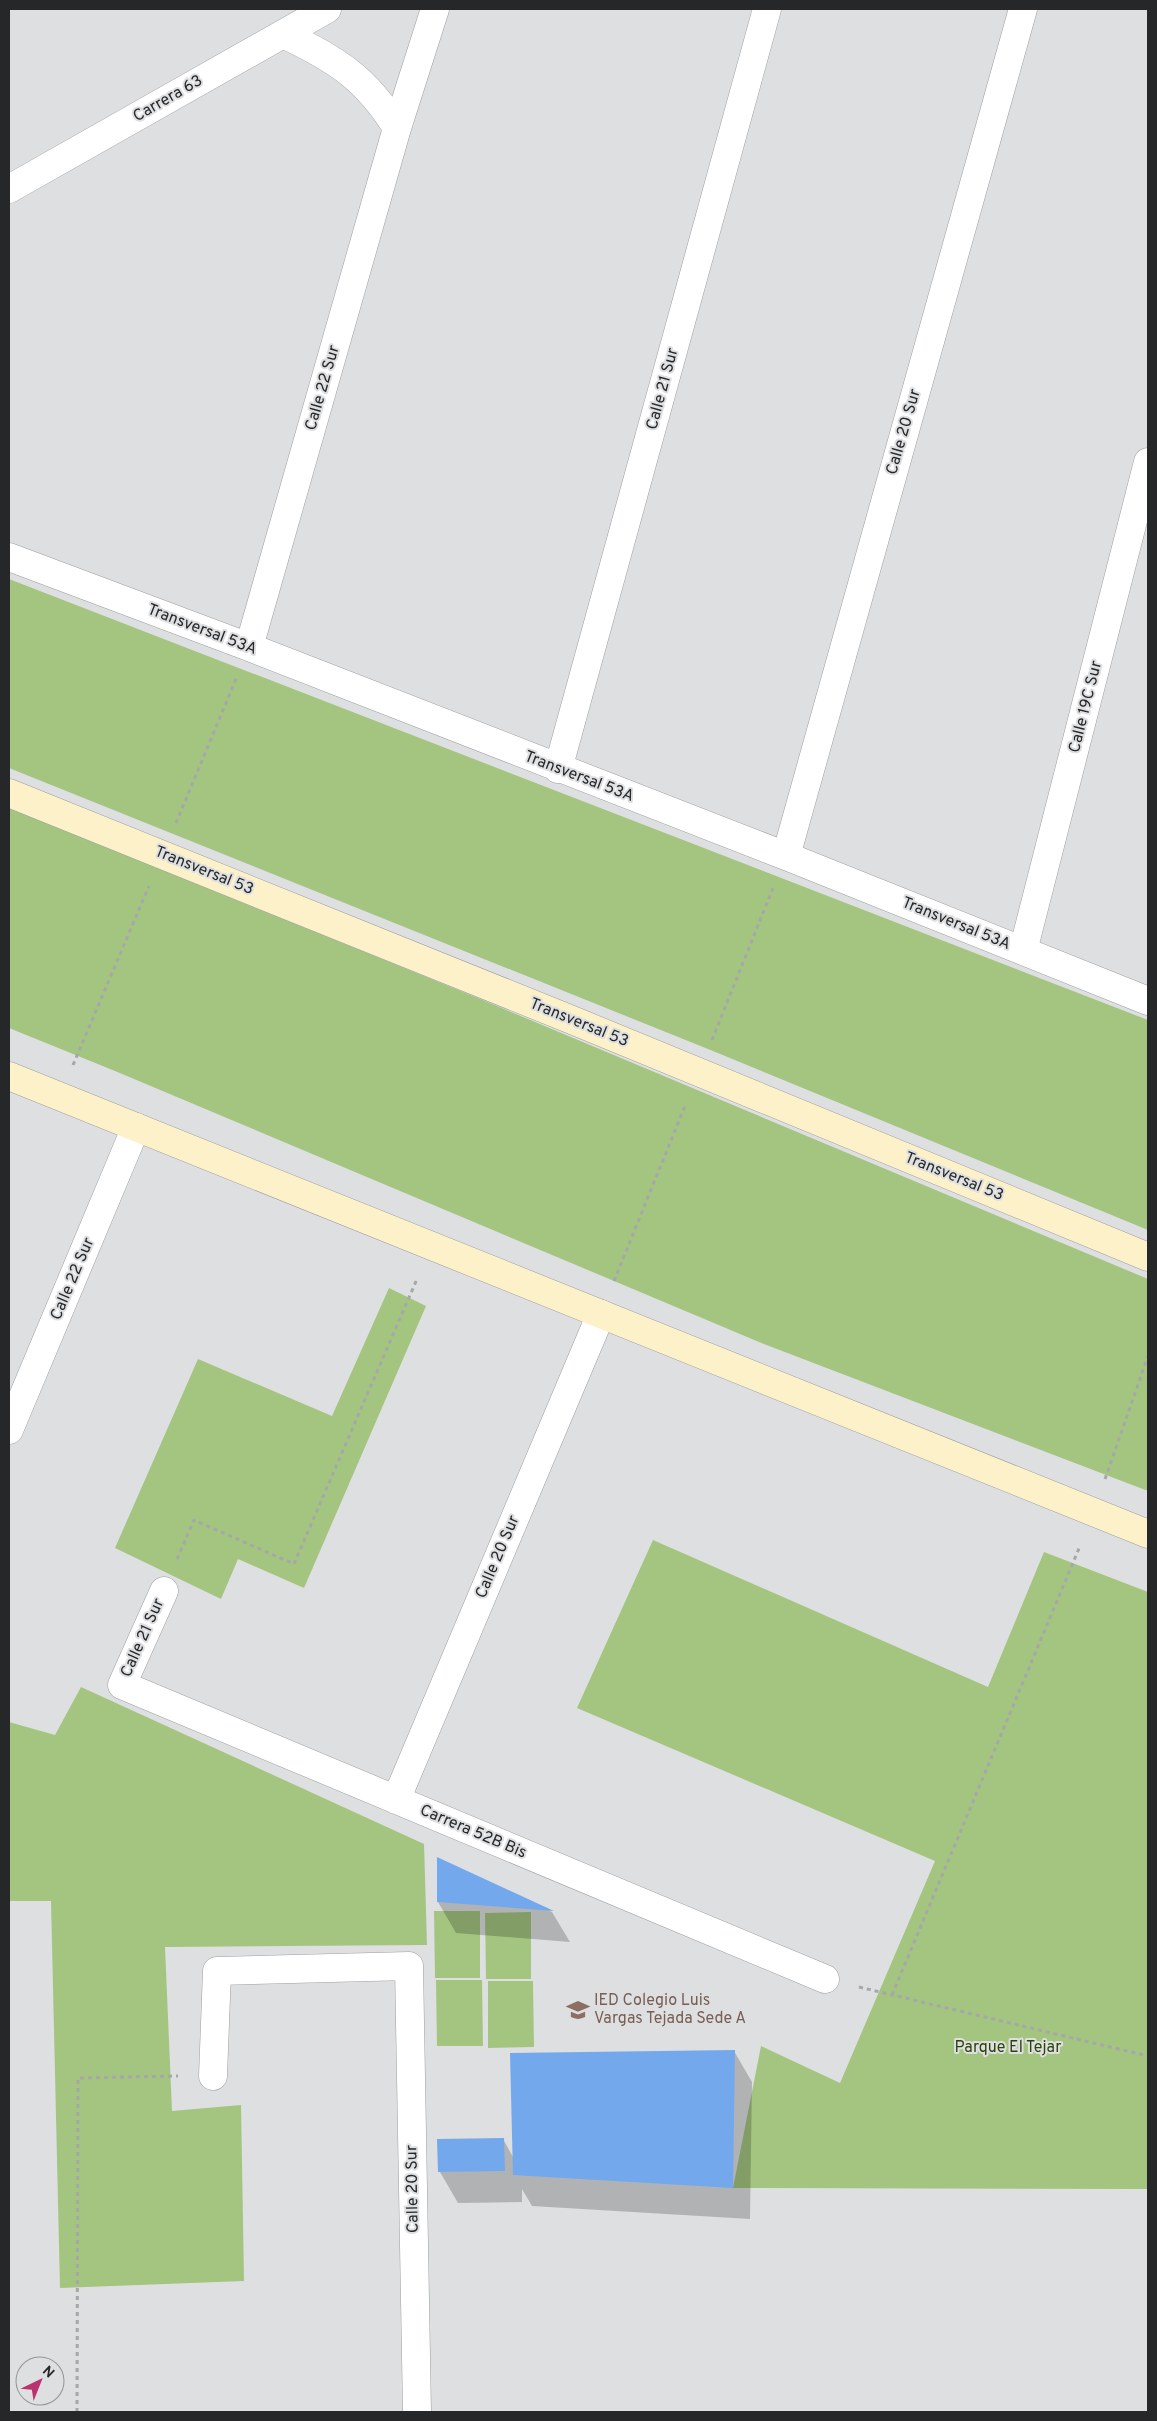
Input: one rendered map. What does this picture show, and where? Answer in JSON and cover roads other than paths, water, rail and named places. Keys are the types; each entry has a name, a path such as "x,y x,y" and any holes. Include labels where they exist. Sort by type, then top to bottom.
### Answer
{"street":[{"name":"Carrera 63","path":"9,189 326,9"},
{"name":"Calle 22 Sur","path":"250,647 397,128 435,9"},
{"name":"Calle 21 Sur","path":"558,769 767,9"},
{"name":"Calle 20 Sur","path":"786,856 1022,9"},
{"path":"283,34 324,54 369,88 397,128"},
{"name":"Calle 19C Sur","path":"1023,951 1148,462"},
{"name":"Transversal 53A","path":"9,557 250,647 558,769 786,856 1148,1001"},
{"name":"Transversal 53","path":"9,793 563,1016 1148,1256"},
{"path":"9,1076 1148,1534"},
{"name":"Calle 22 Sur","path":"9,1430 136,1127"},
{"name":"Calle 20 Sur","path":"396,1800 601,1314"},
{"name":"Calle 21 Sur","path":"122,1685 164,1591"},
{"name":"Carrera 52B Bis","path":"122,1685 825,1979"},
{"name":"Calle 20 Sur","path":"213,2076 217,1971 409,1966 417,2412"}],"place":[{"name":"IED Colegio Luis Vargas Tejada Sede A","path":"578,2010"}],"park label":[{"name":"Parque El Tejar","path":"1008,2048"}]}
